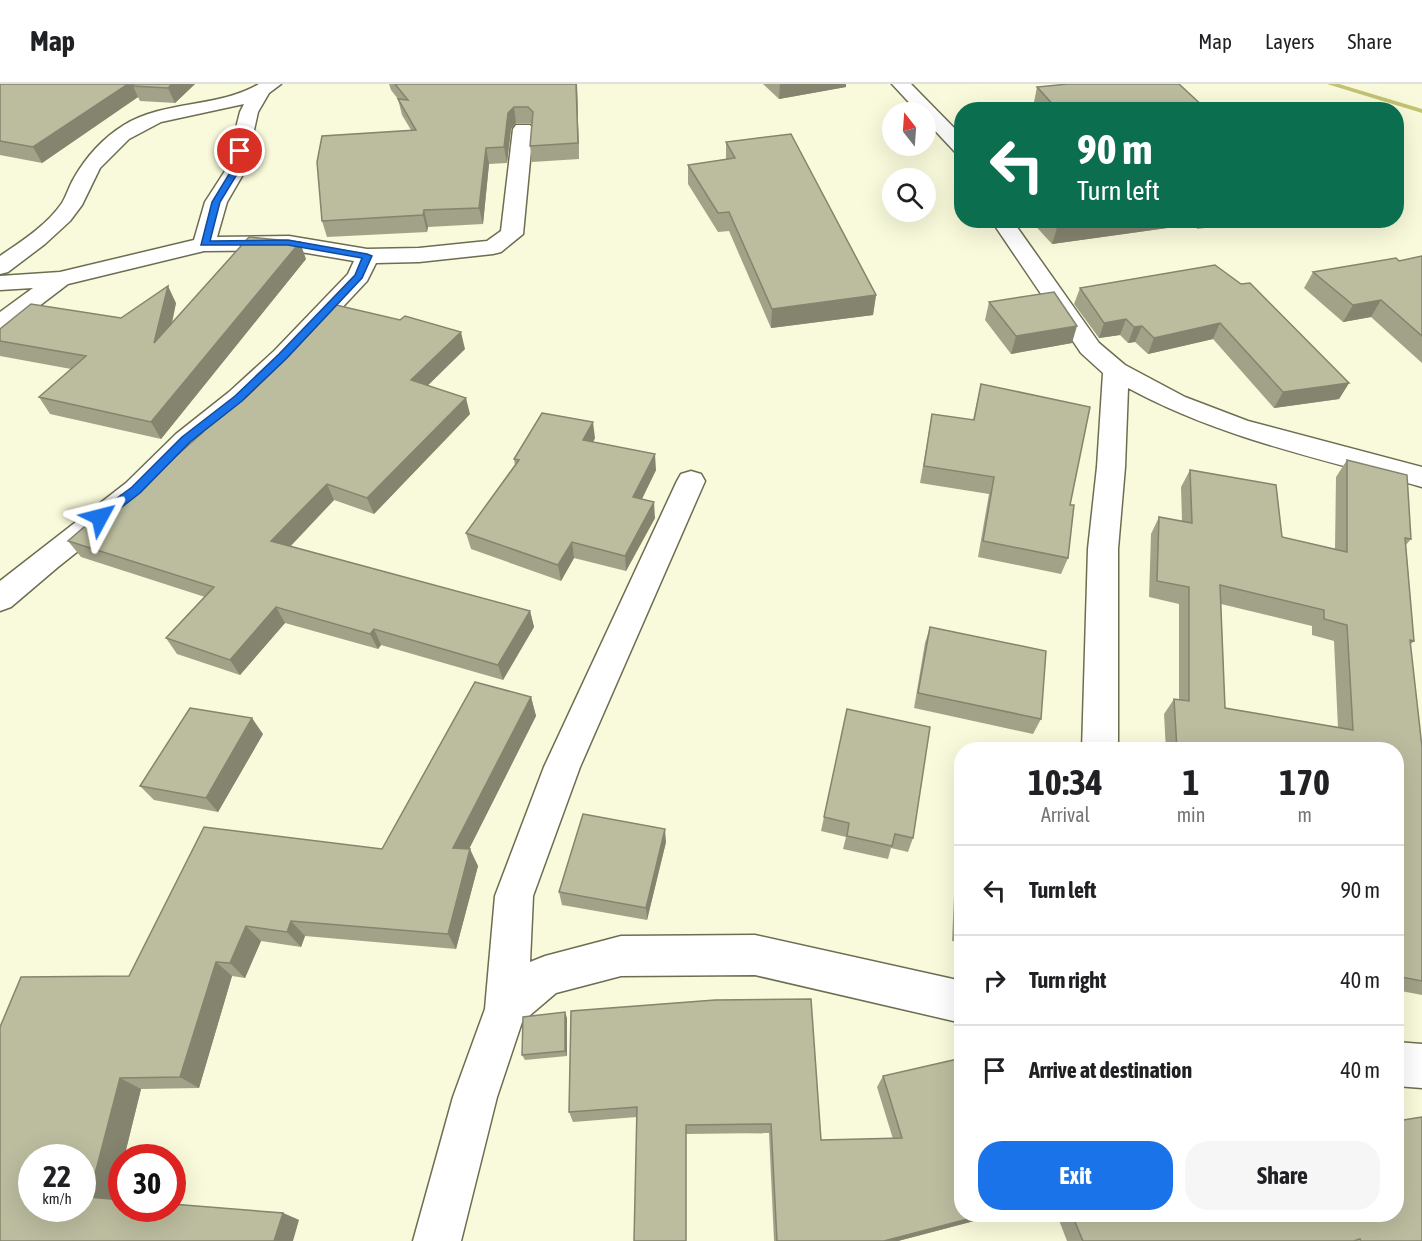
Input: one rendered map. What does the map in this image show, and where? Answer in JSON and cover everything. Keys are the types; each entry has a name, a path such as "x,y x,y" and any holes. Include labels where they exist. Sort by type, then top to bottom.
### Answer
{"street":[{"path":"901,84 954,140"},
{"path":"204,243 216,202 235,171 249,112 267,88"},
{"path":"0,267 40,239 71,207 84,177 100,154 137,126 171,113 228,104 267,88"},
{"path":"0,283 60,279 204,243 288,243 367,256 448,253 493,248 512,234 523,129"},
{"path":"1007,228 1090,348 1116,371 1176,403 1239,427 1422,477"},
{"path":"0,599 47,559 136,490 186,440 238,398 283,356 359,276 367,256"},
{"path":"0,324 60,279"},
{"path":"1100,742 1103,549 1111,466 1116,371"},
{"path":"437,1241 476,1097 506,1009 514,896 562,767 691,481"},
{"path":"506,1009 545,976 621,956 755,955 954,1000"},
{"path":"1404,1065 1422,1066"}],"building":[{"path":"0,84 128,84 33,147 0,141"},
{"path":"134,84 172,84 168,88 133,86"},
{"path":"395,84 576,84 578,143 530,146 533,112 528,107 514,107 508,113 504,147 486,148 479,208 424,210 423,215 322,221 317,162 322,136 416,130 398,99 408,100"},
{"path":"1068,84 1179,84 1198,102 1051,102 1037,87"},
{"path":"791,134 876,295 772,309 729,212 718,213 688,165 735,158 726,142"},
{"path":"249,237 300,242 151,422 39,397 86,356 0,341 0,329 31,304 121,318 168,286 154,343"},
{"path":"1422,256 1422,336 1381,300 1353,305 1313,272 1396,258 1399,261"},
{"path":"1215,265 1241,284 1250,283 1349,383 1283,392 1220,323 1154,338 1142,326 1134,327 1126,319 1104,323 1080,288"},
{"path":"1054,292 1077,326 1016,336 989,302"},
{"path":"336,305 400,320 405,316 461,332 411,380 466,398 367,498 327,484 271,541 530,611 498,665 374,629 370,634 276,607 230,660 166,638 214,587 68,541 121,495 130,497 202,433 200,433"},
{"path":"981,384 1090,407 1070,505 1074,505 1068,558 983,541 994,477 924,466 932,414 974,420"},
{"path":"542,413 593,422 583,440 655,454 633,497 654,502 625,556 572,542 558,565 466,533 519,460 514,459"},
{"path":"1347,460 1407,475 1411,539 1405,538 1414,641 1410,640 1422,747 1422,981 1404,978 1404,742 1177,742 1174,699 1189,701 1189,587 1157,581 1159,517 1192,523 1190,470 1276,485 1282,537 1347,552","holes":["1220,585 1324,610 1324,619 1347,625 1353,730 1225,708"]},
{"path":"930,627 1046,651 1041,719 918,693"},
{"path":"475,682 531,697 453,848 470,849 448,934 291,921 287,932 246,926 230,963 216,962 180,1077 120,1078 96,1170 96,1144 18,1144 18,1222 96,1222 96,1198 108,1199 108,1222 186,1222 186,1205 283,1213 274,1241 0,1241 0,1027 21,977 129,976 204,827 382,849"},
{"path":"190,708 252,718 206,798 140,786"},
{"path":"847,709 930,727 913,838 895,834 892,846 847,836 849,823 824,817"},
{"path":"583,814 665,829 646,908 559,892"},
{"path":"811,999 821,1140 902,1138 883,1076 954,1060 954,1222 956,1222 884,1241 777,1241 771,1124 686,1125 686,1241 634,1241 637,1107 569,1112 571,1011 715,1000"},
{"path":"565,1012 565,1051 522,1055 523,1017"},
{"path":"1422,1117 1422,1241 1361,1241 1360,1239 1354,1241 1083,1241 1075,1222 1404,1222 1404,1120"}],"waterway":[{"path":"1331,84 1392,102"},
{"path":"1404,106 1422,111"}],"route":[{"path":"100,517 136,490 186,440 238,398 283,356 359,276 367,256 288,243 204,243 216,202 235,171 240,151"}]}
